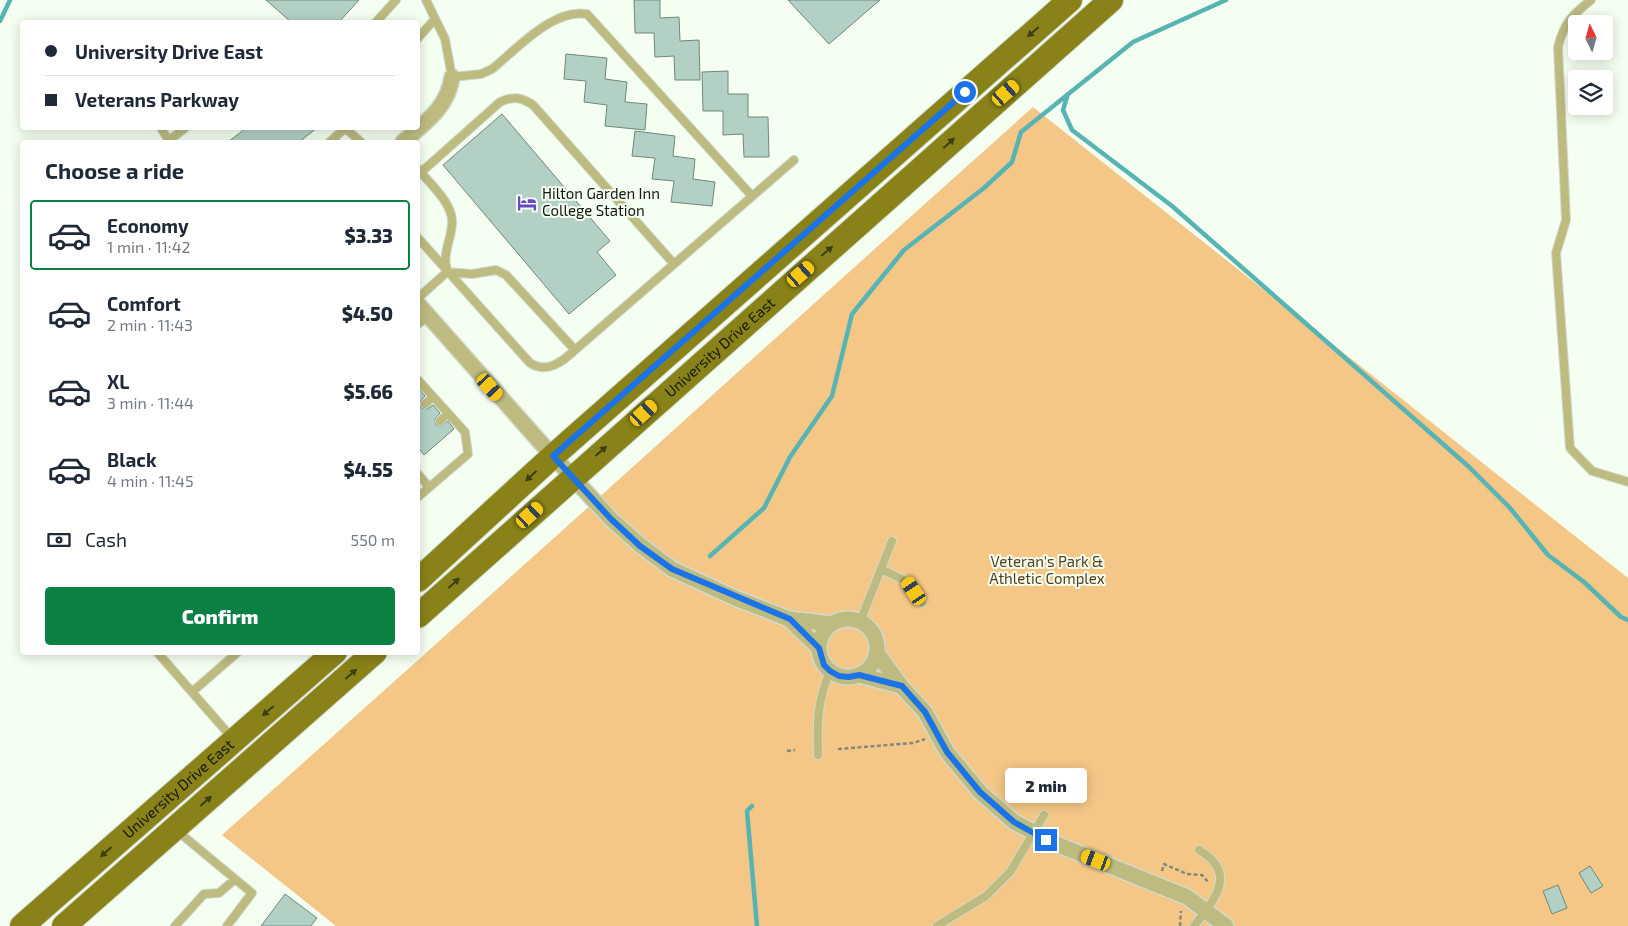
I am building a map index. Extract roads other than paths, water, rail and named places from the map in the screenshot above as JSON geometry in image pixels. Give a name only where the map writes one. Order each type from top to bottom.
[{"type":"main road","name":"University Drive East","points":[[420,578],[553,456],[1070,0]]},
{"type":"main road","name":"University Drive East","points":[[420,614],[572,477],[1111,0]]},
{"type":"main road","name":"University Drive East","points":[[22,926],[332,655]]},
{"type":"main road","name":"University Drive East","points":[[64,926],[372,655]]},
{"type":"street","points":[[420,126],[437,111],[450,90],[452,76]]},
{"type":"street","points":[[405,140],[416,130]]},
{"type":"street","points":[[423,320],[640,546],[672,569],[790,619],[832,624],[851,620],[860,622],[874,634],[877,652],[902,686],[925,712],[947,752],[980,792],[1014,822],[1032,833],[1187,897],[1226,926]]},
{"type":"street","points":[[790,619],[819,648],[824,665],[830,671],[849,677],[859,675],[868,670],[877,652]]},
{"type":"street","points":[[819,648],[825,630],[832,624]]},
{"type":"street","points":[[859,675],[902,686]]},
{"type":"lane","points":[[378,20],[396,0]]},
{"type":"lane","points":[[426,0],[445,39],[452,76],[481,74],[492,70],[550,23],[564,15],[578,12],[587,14],[752,196]]},
{"type":"lane","points":[[1592,0],[1574,13],[1562,29],[1558,47],[1566,220],[1556,253],[1569,438],[1570,448],[1592,471],[1628,482]]},
{"type":"lane","points":[[420,36],[435,19]]},
{"type":"lane","points":[[420,170],[500,102],[516,97],[525,100],[533,105],[674,264]]},
{"type":"lane","points":[[170,140],[183,130]]},
{"type":"lane","points":[[332,140],[343,130]]},
{"type":"lane","points":[[347,130],[359,140]]},
{"type":"lane","points":[[420,240],[530,363],[537,368],[554,365],[563,361],[794,160]]},
{"type":"lane","points":[[420,174],[448,206],[452,217],[445,250],[448,272]]},
{"type":"lane","points":[[420,296],[448,272],[472,274],[496,270],[506,275],[575,350]]},
{"type":"lane","points":[[420,382],[464,432],[468,454],[420,495]]},
{"type":"lane","points":[[425,404],[433,397]]},
{"type":"lane","points":[[440,421],[448,414]]},
{"type":"lane","points":[[420,476],[429,487]]},
{"type":"lane","points":[[860,622],[892,541]]},
{"type":"lane","points":[[881,569],[908,582],[922,603]]},
{"type":"lane","points":[[160,655],[234,740]]},
{"type":"lane","points":[[192,692],[235,655]]},
{"type":"lane","points":[[818,754],[817,714],[821,694],[830,671]]},
{"type":"lane","points":[[937,926],[986,896],[1010,872],[1044,816]]},
{"type":"lane","points":[[175,828],[234,880],[252,893],[228,926]]},
{"type":"lane","points":[[1194,926],[1206,910],[1221,883],[1220,870],[1214,859],[1199,850]]},
{"type":"lane","points":[[175,926],[204,894],[220,893],[234,880]]},
{"type":"waterway","points":[[0,21],[10,0]]},
{"type":"waterway","points":[[710,556],[764,508],[790,457],[832,396],[852,314],[904,250],[984,188],[1012,162],[1021,132],[1133,42],[1226,0]]},
{"type":"waterway","points":[[1067,97],[1063,110],[1072,130],[1172,206],[1468,466],[1510,508],[1548,555],[1584,582],[1621,617],[1628,620]]},
{"type":"waterway","points":[[752,806],[747,811],[757,926]]},
{"type":"place","name":"Hilton Garden Inn College Station","points":[[527,203]]},
{"type":"park label","name":"Veteran's Park & Athletic Complex","points":[[1047,570]]}]
